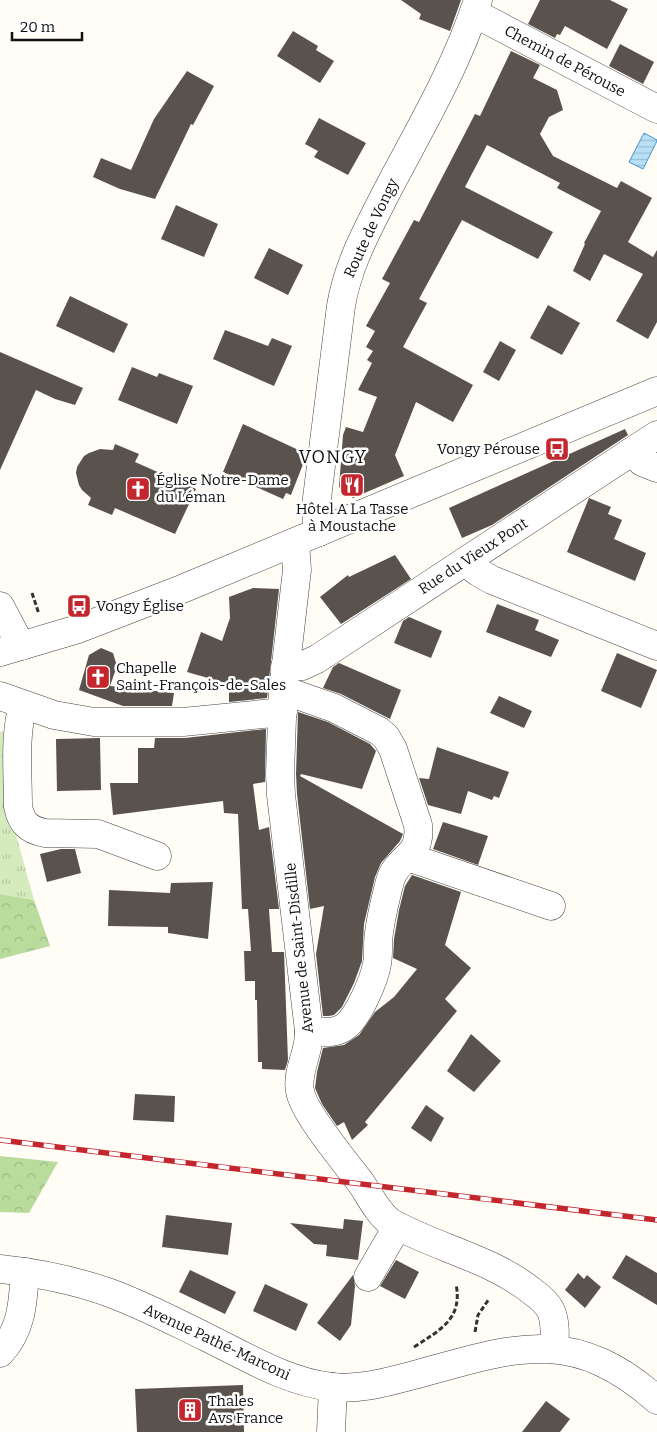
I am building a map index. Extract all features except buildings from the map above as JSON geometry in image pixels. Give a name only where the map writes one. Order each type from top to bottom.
[{"type":"street","name":"Chemin de Pérouse","points":[[476,7],[554,55],[657,109]]},
{"type":"street","name":"Route de Vongy","points":[[307,537],[316,515],[341,306],[346,280],[362,240],[461,47],[476,7]]},
{"type":"street","points":[[0,606],[11,649],[109,618],[657,391]]},
{"type":"street","name":"Rue du Vieux Pont","points":[[12,700],[74,719],[114,723],[183,722],[284,690],[302,666],[317,660],[657,435]]},
{"type":"street","points":[[631,452],[642,462],[657,468]]},
{"type":"street","name":"Avenue de Saint-Disdille","points":[[307,537],[298,563],[284,690],[281,795],[310,1039],[299,1082],[302,1102],[364,1187],[383,1217],[397,1227],[497,1268],[523,1283],[542,1299],[551,1310],[554,1324],[554,1349]]},
{"type":"street","points":[[465,562],[492,580],[657,646]]},
{"type":"street","points":[[284,690],[334,708],[379,732],[390,742],[418,825],[418,842],[414,850],[393,872],[379,931],[378,961],[375,972],[355,1015],[343,1028],[334,1031],[309,1031]]},
{"type":"street","points":[[12,700],[19,719],[18,806],[24,822],[37,832],[98,834],[157,856]]},
{"type":"street","points":[[408,857],[551,906]]},
{"type":"street","points":[[368,1277],[397,1227]]},
{"type":"street","points":[[0,1353],[14,1335],[22,1308],[13,1270]]},
{"type":"street","name":"Avenue Pathé-Marconi","points":[[13,1270],[54,1277],[111,1293],[280,1373],[315,1384],[332,1387],[346,1388],[371,1385],[508,1351],[554,1349]]},
{"type":"street","points":[[554,1349],[571,1352],[602,1362],[632,1379],[657,1400]]},
{"type":"street","points":[[331,1432],[332,1387]]},
{"type":"path","points":[[410,1350],[439,1331],[452,1318],[457,1302],[456,1284]]},
{"type":"path","points":[[475,1334],[478,1315],[489,1299]]},
{"type":"green space","points":[[3,731],[5,795],[34,900],[0,894],[0,732]]},
{"type":"green space","points":[[0,894],[34,900],[50,946],[0,959]]},
{"type":"green space","points":[[0,1156],[58,1162],[29,1213],[0,1212]]},
{"type":"water","points":[[644,133],[657,141],[643,169],[629,162]]},
{"type":"railway","points":[[0,1140],[657,1220]]},
{"type":"place","name":"Vongy Pérouse","points":[[557,449]]},
{"type":"place","name":"Hôtel A La Tasse à Moustache","points":[[352,485]]},
{"type":"place","name":"Église Notre-Dame du Léman","points":[[138,489]]},
{"type":"place","name":"Vongy Église","points":[[79,606]]},
{"type":"place","name":"Chapelle Saint-François-de-Sales","points":[[98,677]]},
{"type":"place","name":"Thales Avs France","points":[[190,1410]]},
{"type":"district","name":"VONGY","points":[[333,457]]}]
